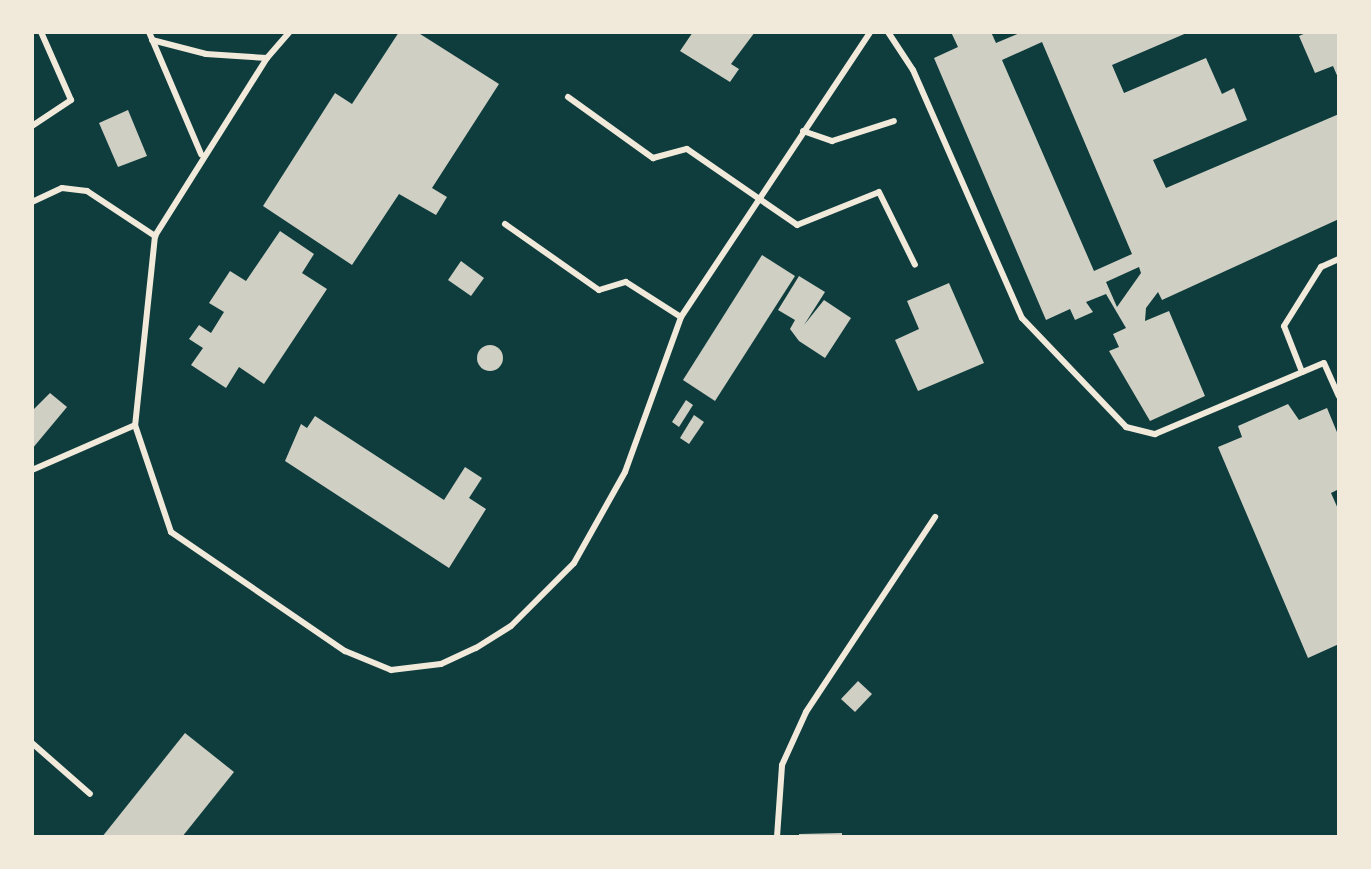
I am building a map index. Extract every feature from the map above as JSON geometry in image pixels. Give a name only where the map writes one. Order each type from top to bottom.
[{"type":"lane","points":[[32,126],[71,100],[41,32]]},
{"type":"lane","points":[[149,32],[201,154]]},
{"type":"lane","points":[[290,32],[267,58],[201,154],[155,236],[135,425],[171,532],[355,656],[391,670],[441,664],[511,626],[574,563],[625,472],[681,317],[757,198],[870,32]]},
{"type":"lane","points":[[888,32],[913,70],[1022,318],[1126,427],[1155,434],[1324,363],[1339,396]]},
{"type":"lane","points":[[152,40],[206,54],[267,58]]},
{"type":"lane","points":[[568,97],[653,158],[687,149],[797,225],[879,192],[915,265]]},
{"type":"lane","points":[[803,131],[832,141],[894,121]]},
{"type":"lane","points":[[32,202],[62,188],[87,191],[155,236]]},
{"type":"lane","points":[[505,224],[599,290],[626,282],[681,317]]},
{"type":"lane","points":[[1302,372],[1284,326],[1321,267],[1339,259]]},
{"type":"lane","points":[[32,470],[135,425]]},
{"type":"lane","points":[[777,837],[782,765],[806,712],[935,517]]},
{"type":"lane","points":[[32,743],[90,794]]},
{"type":"building","points":[[399,32],[417,32],[499,84],[432,188],[447,197],[436,215],[399,194],[352,265],[263,206],[335,93],[352,104]]},
{"type":"building","points":[[693,32],[755,32],[731,64],[739,69],[730,82],[680,51]]},
{"type":"building","points":[[951,32],[991,32],[996,43],[1022,32],[1189,32],[1112,65],[1124,93],[1206,58],[1222,94],[1234,88],[1247,120],[1153,160],[1166,188],[1339,114],[1339,219],[1162,300],[1158,292],[1146,308],[1145,321],[1169,311],[1205,396],[1150,421],[1109,351],[1119,347],[1113,334],[1126,328],[1106,294],[1086,302],[1093,312],[1075,320],[1070,309],[1046,320],[934,58],[958,47]],"holes":[[[1042,42],[1132,254],[1094,271],[1002,60]],[[1139,267],[1141,273],[1117,307],[1106,282]]]},
{"type":"building","points":[[1308,32],[1339,32],[1339,80],[1333,66],[1315,73],[1299,36]]},
{"type":"building","points":[[128,110],[147,156],[118,167],[99,123]]},
{"type":"building","points":[[280,231],[314,254],[302,273],[327,289],[264,384],[239,367],[226,388],[191,365],[203,348],[189,339],[199,325],[211,333],[224,312],[209,303],[230,271],[246,281]]},
{"type":"building","points":[[762,255],[795,276],[715,401],[683,380]]},
{"type":"building","points":[[461,261],[484,278],[471,296],[448,280]]},
{"type":"building","points":[[799,276],[825,292],[804,325],[824,300],[851,318],[825,358],[799,341],[790,329],[795,320],[778,310]]},
{"type":"building","points":[[949,283],[984,363],[918,391],[895,340],[919,329],[907,301]]},
{"type":"building","points":[[490,345],[499,349],[503,358],[499,367],[490,371],[481,367],[477,358],[481,349]]},
{"type":"building","points":[[50,393],[67,407],[32,449],[32,411]]},
{"type":"building","points":[[686,400],[693,405],[679,427],[672,422]]},
{"type":"building","points":[[1288,404],[1299,420],[1327,408],[1339,437],[1339,489],[1331,493],[1339,511],[1339,644],[1308,658],[1218,447],[1242,437],[1238,426]]},
{"type":"building","points":[[694,415],[704,422],[689,444],[680,438]]},
{"type":"building","points":[[315,416],[444,500],[465,467],[482,478],[469,498],[486,509],[449,568],[285,461],[301,424],[307,428]]},
{"type":"building","points":[[858,681],[872,694],[855,712],[841,699]]},
{"type":"building","points":[[185,733],[234,772],[182,837],[102,837]]},
{"type":"building","points":[[842,833],[842,837],[799,837],[799,834]]}]
